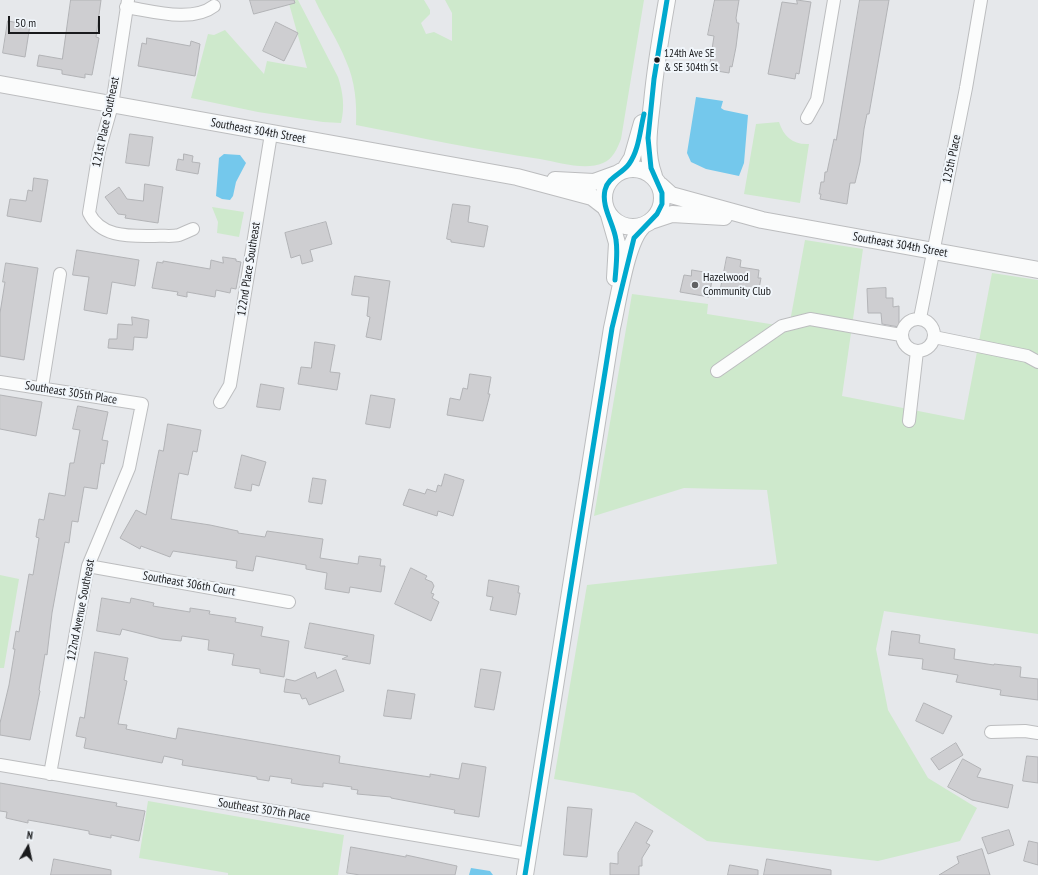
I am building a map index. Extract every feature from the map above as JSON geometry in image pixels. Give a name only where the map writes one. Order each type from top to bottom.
[{"type":"street","points":[[612,328],[617,254],[615,234],[603,198],[605,188],[609,180],[621,171],[632,158],[635,149],[654,75],[667,0]]},
{"type":"street","points":[[807,118],[817,100],[834,0]]},
{"type":"street","name":"125th Place","points":[[920,318],[966,88],[981,0]]},
{"type":"street","points":[[127,4],[185,16],[200,14],[214,6]]},
{"type":"street","name":"121st Place Southeast","points":[[127,4],[112,106],[99,151],[89,203],[89,213],[99,227],[130,236],[178,235],[193,229]]},
{"type":"street","points":[[525,875],[612,328],[631,246],[638,231],[658,214],[662,204],[663,194],[649,163],[648,141],[654,75]]},
{"type":"street","name":"Southeast 304th Street","points":[[0,84],[112,106],[517,177],[592,197],[607,211]]},
{"type":"street","name":"122nd Place Southeast","points":[[220,402],[230,385],[271,134]]},
{"type":"street","points":[[621,171],[635,168],[645,171],[657,180]]},
{"type":"street","name":"Southeast 304th Street","points":[[517,177],[590,182],[601,180],[621,171]]},
{"type":"street","name":"Southeast 304th Street","points":[[657,180],[671,195],[762,220],[1038,270]]},
{"type":"street","points":[[607,211],[616,222],[624,226],[634,227],[647,223]]},
{"type":"street","name":"Southeast 304th Street","points":[[647,223],[672,214],[762,220]]},
{"type":"street","points":[[42,387],[60,274]]},
{"type":"street","points":[[914,318],[920,318],[925,320],[932,327],[934,337],[929,347],[917,351],[909,349],[905,345],[901,334],[905,324],[914,318]]},
{"type":"street","points":[[717,371],[782,326],[810,319],[901,334]]},
{"type":"street","points":[[934,337],[1027,356],[1038,362]]},
{"type":"street","points":[[909,421],[917,351]]},
{"type":"street","name":"Southeast 305th Place","points":[[0,382],[42,387],[142,404]]},
{"type":"street","name":"122nd Avenue Southeast","points":[[50,774],[88,566],[129,468],[142,404]]},
{"type":"street","name":"Southeast 306th Court","points":[[88,566],[289,602]]},
{"type":"street","points":[[991,732],[1025,731],[1038,733]]},
{"type":"street","name":"Southeast 307th Place","points":[[0,765],[528,854]]},
{"type":"green space","points":[[288,0],[298,0],[338,77],[343,100],[341,123],[323,122],[258,112],[191,98],[208,34],[214,35],[225,30],[264,74],[267,61],[307,68]]},
{"type":"green space","points":[[315,0],[424,0],[430,10],[430,14],[421,23],[426,34],[434,32],[452,41],[452,13],[445,0],[644,0],[621,139],[616,150],[609,159],[603,163],[580,166],[356,125],[355,92],[352,76],[343,53]]},
{"type":"green space","points":[[779,122],[786,136],[790,139],[798,143],[809,144],[800,203],[744,194],[756,124]]},
{"type":"green space","points":[[212,207],[244,212],[239,237],[217,233],[218,222]]},
{"type":"green space","points":[[805,240],[863,249],[842,396],[964,420],[992,273],[1038,280],[1038,634],[884,611],[876,649],[888,710],[928,778],[977,808],[960,841],[878,861],[707,841],[634,793],[554,779],[587,585],[777,564],[767,490],[684,488],[594,516],[632,294],[708,304],[707,314],[789,327]]},
{"type":"green space","points":[[0,575],[19,579],[4,668],[0,668]]},
{"type":"green space","points":[[148,801],[344,835],[338,875],[228,875],[228,873],[139,858]]},
{"type":"water","points":[[696,97],[723,101],[721,108],[724,110],[748,115],[744,163],[739,176],[706,169],[691,162],[687,153]]},
{"type":"water","points":[[224,154],[240,155],[246,163],[236,182],[233,196],[230,200],[222,199],[216,196],[219,158]]},
{"type":"water","points":[[471,868],[490,871],[493,875],[469,875]]},
{"type":"building","points":[[71,0],[101,0],[96,37],[99,38],[92,75],[85,74],[85,78],[62,74],[62,70],[37,66],[39,55],[62,59]]},
{"type":"building","points":[[250,0],[294,0],[295,3],[254,14]]},
{"type":"building","points":[[715,0],[739,0],[736,18],[737,23],[739,23],[736,47],[732,67],[730,66],[729,73],[717,71],[718,64],[710,63],[714,36],[708,35]]},
{"type":"building","points":[[797,0],[811,2],[799,74],[796,73],[795,79],[768,74],[782,2],[797,4]]},
{"type":"building","points":[[860,0],[889,0],[869,114],[867,114],[864,129],[860,162],[855,183],[850,183],[847,204],[820,199],[821,194],[819,194],[821,182],[824,182],[825,172],[827,172],[834,139],[836,140]]},
{"type":"building","points":[[8,21],[30,25],[25,57],[3,53]]},
{"type":"building","points":[[276,22],[298,33],[284,61],[263,51]]},
{"type":"building","points":[[147,38],[190,46],[191,41],[200,44],[195,76],[138,66],[142,43],[146,44]]},
{"type":"building","points":[[130,134],[153,137],[149,166],[126,163]]},
{"type":"building","points":[[184,154],[193,156],[192,162],[200,163],[198,174],[176,170],[178,159],[183,160]]},
{"type":"building","points":[[34,178],[48,180],[41,222],[7,216],[10,199],[26,201],[28,190],[32,191]]},
{"type":"building","points":[[145,184],[163,187],[158,223],[125,218],[126,215],[118,214],[105,197],[119,187],[127,199],[143,201]]},
{"type":"building","points":[[453,204],[470,206],[468,222],[488,226],[484,247],[451,242],[451,240],[447,239]]},
{"type":"building","points":[[326,222],[332,244],[310,250],[313,261],[302,264],[300,255],[291,258],[285,233]]},
{"type":"building","points":[[77,250],[139,260],[135,286],[112,282],[107,314],[84,310],[89,277],[73,275]]},
{"type":"building","points":[[223,257],[236,259],[236,261],[241,262],[236,289],[231,288],[230,293],[216,290],[215,297],[187,292],[187,297],[177,295],[178,292],[152,288],[157,262],[163,263],[163,261],[210,269],[211,260],[223,263]]},
{"type":"building","points":[[727,257],[741,260],[740,267],[759,270],[758,278],[761,278],[758,294],[721,288]]},
{"type":"building","points":[[6,263],[38,268],[24,360],[0,356],[0,313],[5,282],[3,282]]},
{"type":"building","points":[[692,270],[704,272],[703,279],[712,280],[709,297],[680,292],[684,275],[691,276]]},
{"type":"building","points":[[355,276],[390,281],[381,340],[366,337],[370,317],[367,316],[369,297],[352,295]]},
{"type":"building","points":[[886,288],[886,298],[893,298],[893,307],[899,306],[899,327],[882,324],[881,313],[868,313],[867,289]]},
{"type":"building","points":[[132,317],[149,320],[147,338],[134,337],[133,350],[108,348],[109,339],[117,339],[118,324],[132,325]]},
{"type":"building","points":[[315,342],[335,345],[330,372],[340,373],[337,390],[298,384],[301,367],[311,368]]},
{"type":"building","points":[[470,374],[491,377],[488,394],[490,394],[483,421],[447,415],[450,398],[460,400],[463,388],[467,389]]},
{"type":"building","points":[[261,384],[284,388],[280,410],[257,407]]},
{"type":"building","points":[[0,395],[42,402],[36,436],[0,429]]},
{"type":"building","points":[[371,395],[395,399],[390,428],[366,424]]},
{"type":"building","points":[[78,406],[108,412],[102,440],[108,441],[104,464],[101,463],[97,489],[84,487],[78,522],[72,521],[69,543],[65,542],[52,613],[47,655],[45,654],[40,691],[30,740],[0,735],[0,723],[9,685],[15,649],[13,649],[16,631],[19,632],[29,574],[33,575],[39,538],[36,537],[39,519],[44,520],[49,493],[65,496],[70,463],[74,463],[80,430],[73,429]]},
{"type":"building","points":[[168,424],[201,430],[197,452],[193,451],[188,475],[179,473],[171,519],[210,525],[238,531],[238,533],[265,537],[267,531],[323,539],[320,558],[358,564],[359,556],[381,559],[380,566],[385,566],[381,592],[350,587],[349,593],[325,589],[327,573],[306,569],[306,565],[256,556],[253,571],[236,568],[237,561],[173,551],[170,557],[141,546],[140,549],[120,538],[136,510],[146,515],[159,450],[163,451]]},
{"type":"building","points":[[242,455],[266,462],[259,486],[252,484],[251,491],[235,488]]},
{"type":"building","points":[[445,474],[464,480],[453,516],[438,511],[437,516],[403,505],[409,489],[425,494],[427,489],[436,492],[438,485],[441,486]]},
{"type":"building","points":[[313,478],[326,480],[322,504],[309,502]]},
{"type":"building","points":[[411,568],[427,576],[425,579],[432,582],[434,586],[431,593],[434,594],[432,598],[439,602],[431,621],[395,604]]},
{"type":"building","points":[[489,580],[519,586],[518,593],[520,593],[516,615],[490,610],[493,597],[487,596]]},
{"type":"building","points":[[102,598],[130,603],[131,598],[154,603],[153,606],[190,612],[190,608],[210,611],[209,614],[236,618],[235,622],[263,627],[261,636],[289,641],[284,677],[260,673],[260,669],[232,665],[234,654],[208,650],[209,640],[182,636],[181,641],[162,639],[122,629],[120,635],[97,631]]},
{"type":"building","points":[[310,623],[374,635],[370,664],[342,659],[348,656],[305,648]]},
{"type":"building","points":[[892,631],[920,635],[919,643],[955,649],[954,659],[994,665],[1021,667],[1020,677],[1038,679],[1038,700],[1000,695],[1001,690],[956,682],[958,675],[922,669],[923,659],[889,655]]},
{"type":"building","points":[[95,652],[128,658],[124,680],[127,681],[118,724],[127,725],[126,729],[176,739],[178,728],[340,756],[339,763],[430,777],[430,774],[459,779],[462,763],[486,767],[479,817],[454,813],[455,810],[391,797],[357,794],[358,790],[351,789],[352,787],[323,783],[323,787],[302,785],[291,783],[292,779],[270,776],[269,781],[257,779],[257,777],[182,765],[183,760],[164,756],[162,763],[84,748],[86,738],[76,736],[80,717],[84,718]]},
{"type":"building","points":[[481,669],[501,672],[494,710],[475,707]]},
{"type":"building","points":[[336,670],[344,691],[309,705],[306,698],[302,699],[300,694],[284,692],[286,679],[295,681],[315,672],[317,678]]},
{"type":"building","points":[[388,690],[415,694],[411,719],[384,716]]},
{"type":"building","points":[[924,703],[952,716],[943,734],[916,721]]},
{"type":"building","points":[[956,743],[963,755],[939,770],[931,759]]},
{"type":"building","points":[[1027,756],[1038,757],[1038,783],[1023,781]]},
{"type":"building","points":[[963,759],[981,769],[977,777],[1013,785],[1008,808],[972,800],[948,787]]},
{"type":"building","points":[[0,783],[117,803],[116,806],[145,811],[139,841],[111,835],[111,838],[89,834],[89,831],[28,820],[28,823],[6,818],[7,812],[0,811]]},
{"type":"building","points":[[568,807],[592,809],[587,857],[564,855]]},
{"type":"building","points":[[636,822],[653,831],[646,843],[650,845],[642,858],[642,866],[639,866],[639,875],[610,875],[610,863],[618,864],[618,853]]},
{"type":"building","points":[[1009,830],[1014,845],[988,854],[982,838]]},
{"type":"building","points":[[1029,841],[1038,843],[1038,865],[1024,861]]},
{"type":"building","points":[[351,847],[406,857],[406,855],[457,866],[455,875],[360,875],[347,873]]},
{"type":"building","points":[[982,849],[990,875],[939,875],[959,863],[957,857]]},
{"type":"building","points":[[54,859],[111,870],[111,875],[51,875]]},
{"type":"building","points":[[767,859],[831,870],[831,875],[764,875]]},
{"type":"building","points":[[730,865],[758,870],[758,875],[728,875]]},
{"type":"transit line","points":[[525,875],[612,328],[634,238],[657,214],[662,204],[662,193],[651,168],[648,138],[654,79],[667,0]]},
{"type":"transit line","points":[[615,280],[617,245],[615,234],[606,209],[604,196],[605,190],[609,182],[629,164],[635,153],[644,114]]},
{"type":"place","name":"124th Ave SE & SE 304th St","points":[[657,60]]},
{"type":"place","name":"Hazelwood Community Club","points":[[695,285]]}]
